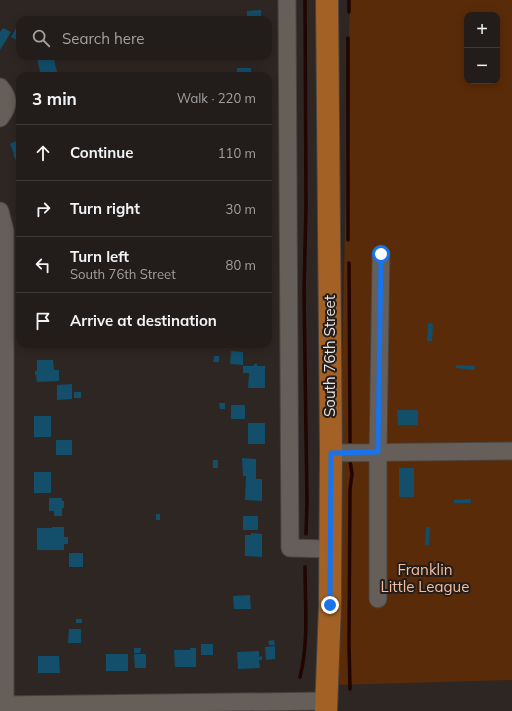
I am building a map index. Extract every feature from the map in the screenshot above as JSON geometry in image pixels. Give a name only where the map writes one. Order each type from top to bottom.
[{"type":"main road","name":"South 76th Street","points":[[326,706],[330,605],[331,453],[327,0]]},
{"type":"street","points":[[287,0],[290,548],[330,549]]},
{"type":"street","points":[[0,87],[4,91],[8,105],[6,111],[0,118]]},
{"type":"street","points":[[0,211],[5,231],[2,705],[326,706]]},
{"type":"street","points":[[378,599],[378,452],[381,254]]},
{"type":"street","points":[[331,453],[512,451]]},
{"type":"green space","name":"Franklin Little League","points":[[350,0],[512,0],[512,680],[335,685]]},
{"type":"building","points":[[261,10],[261,16],[247,16],[247,11]]},
{"type":"building","points":[[3,28],[11,32],[0,50],[0,32]]},
{"type":"building","points":[[16,28],[16,40],[11,37]]},
{"type":"building","points":[[37,60],[54,60],[57,72],[40,72]]},
{"type":"building","points":[[237,68],[251,68],[251,72],[237,72]]},
{"type":"building","points":[[16,141],[16,160],[13,155],[14,154],[10,144]]},
{"type":"building","points":[[428,323],[433,324],[432,341],[427,341]]},
{"type":"building","points":[[231,351],[243,352],[243,365],[230,364]]},
{"type":"building","points":[[214,356],[219,356],[219,362],[213,362]]},
{"type":"building","points":[[37,360],[53,360],[54,370],[59,370],[59,381],[37,382],[35,371],[37,371]]},
{"type":"building","points":[[254,364],[257,364],[257,366],[265,366],[265,388],[248,388],[249,373],[243,373],[243,366],[254,366]]},
{"type":"building","points":[[456,365],[475,366],[474,370],[456,368]]},
{"type":"building","points":[[72,384],[72,399],[57,400],[57,385]]},
{"type":"building","points":[[74,392],[81,392],[81,398],[74,398]]},
{"type":"building","points":[[219,403],[225,403],[225,409],[220,409]]},
{"type":"building","points":[[231,405],[245,405],[245,419],[231,419]]},
{"type":"building","points":[[397,410],[418,410],[418,425],[398,425]]},
{"type":"building","points":[[34,416],[51,416],[51,437],[34,437]]},
{"type":"building","points":[[248,423],[265,423],[265,444],[248,444]]},
{"type":"building","points":[[56,440],[72,440],[72,455],[56,455]]},
{"type":"building","points":[[242,458],[256,459],[256,479],[262,479],[262,501],[245,500],[246,476],[243,476]]},
{"type":"building","points":[[213,460],[218,460],[218,468],[213,468]]},
{"type":"building","points":[[399,468],[414,468],[414,497],[399,497]]},
{"type":"building","points":[[34,472],[51,472],[51,493],[34,493]]},
{"type":"building","points":[[49,498],[62,498],[62,501],[64,501],[64,508],[62,508],[62,516],[54,516],[54,511],[49,511]]},
{"type":"building","points":[[471,499],[471,503],[454,503],[454,500]]},
{"type":"building","points":[[156,514],[160,514],[160,520],[156,520]]},
{"type":"building","points":[[243,516],[258,516],[258,530],[243,530]]},
{"type":"building","points":[[64,527],[64,537],[68,537],[68,544],[64,544],[64,550],[37,550],[37,528]]},
{"type":"building","points":[[426,527],[430,527],[429,545],[425,545]]},
{"type":"building","points":[[251,533],[262,534],[262,557],[245,556],[245,535],[251,535]]},
{"type":"building","points":[[69,553],[83,553],[83,567],[69,567]]},
{"type":"building","points":[[250,595],[251,609],[234,609],[233,596]]},
{"type":"building","points":[[76,619],[82,619],[82,623],[76,623]]},
{"type":"building","points":[[69,629],[81,629],[81,643],[68,643]]},
{"type":"building","points":[[274,640],[275,645],[269,645],[268,641]]},
{"type":"building","points":[[201,644],[213,644],[213,655],[201,655]]},
{"type":"building","points":[[275,646],[275,659],[266,660],[265,647]]},
{"type":"building","points":[[134,648],[141,648],[140,653],[134,653]]},
{"type":"building","points":[[190,648],[196,648],[196,667],[175,667],[174,650],[190,650]]},
{"type":"building","points":[[259,651],[259,657],[262,656],[262,660],[259,660],[260,668],[238,669],[237,652]]},
{"type":"building","points":[[106,654],[128,654],[128,671],[106,671]]},
{"type":"building","points":[[134,654],[146,654],[146,668],[135,668]]},
{"type":"building","points":[[38,656],[59,656],[60,673],[38,673]]},
{"type":"waterway","points":[[305,0],[306,206],[304,292],[307,503],[306,534]]},
{"type":"waterway","points":[[349,0],[349,12]]},
{"type":"waterway","points":[[348,38],[348,240]]},
{"type":"waterway","points":[[349,263],[350,443]]},
{"type":"waterway","points":[[350,461],[352,474],[350,489],[350,689]]},
{"type":"waterway","points":[[300,677],[306,636],[305,567]]},
{"type":"route","points":[[330,605],[331,453],[378,452],[381,254]]}]
